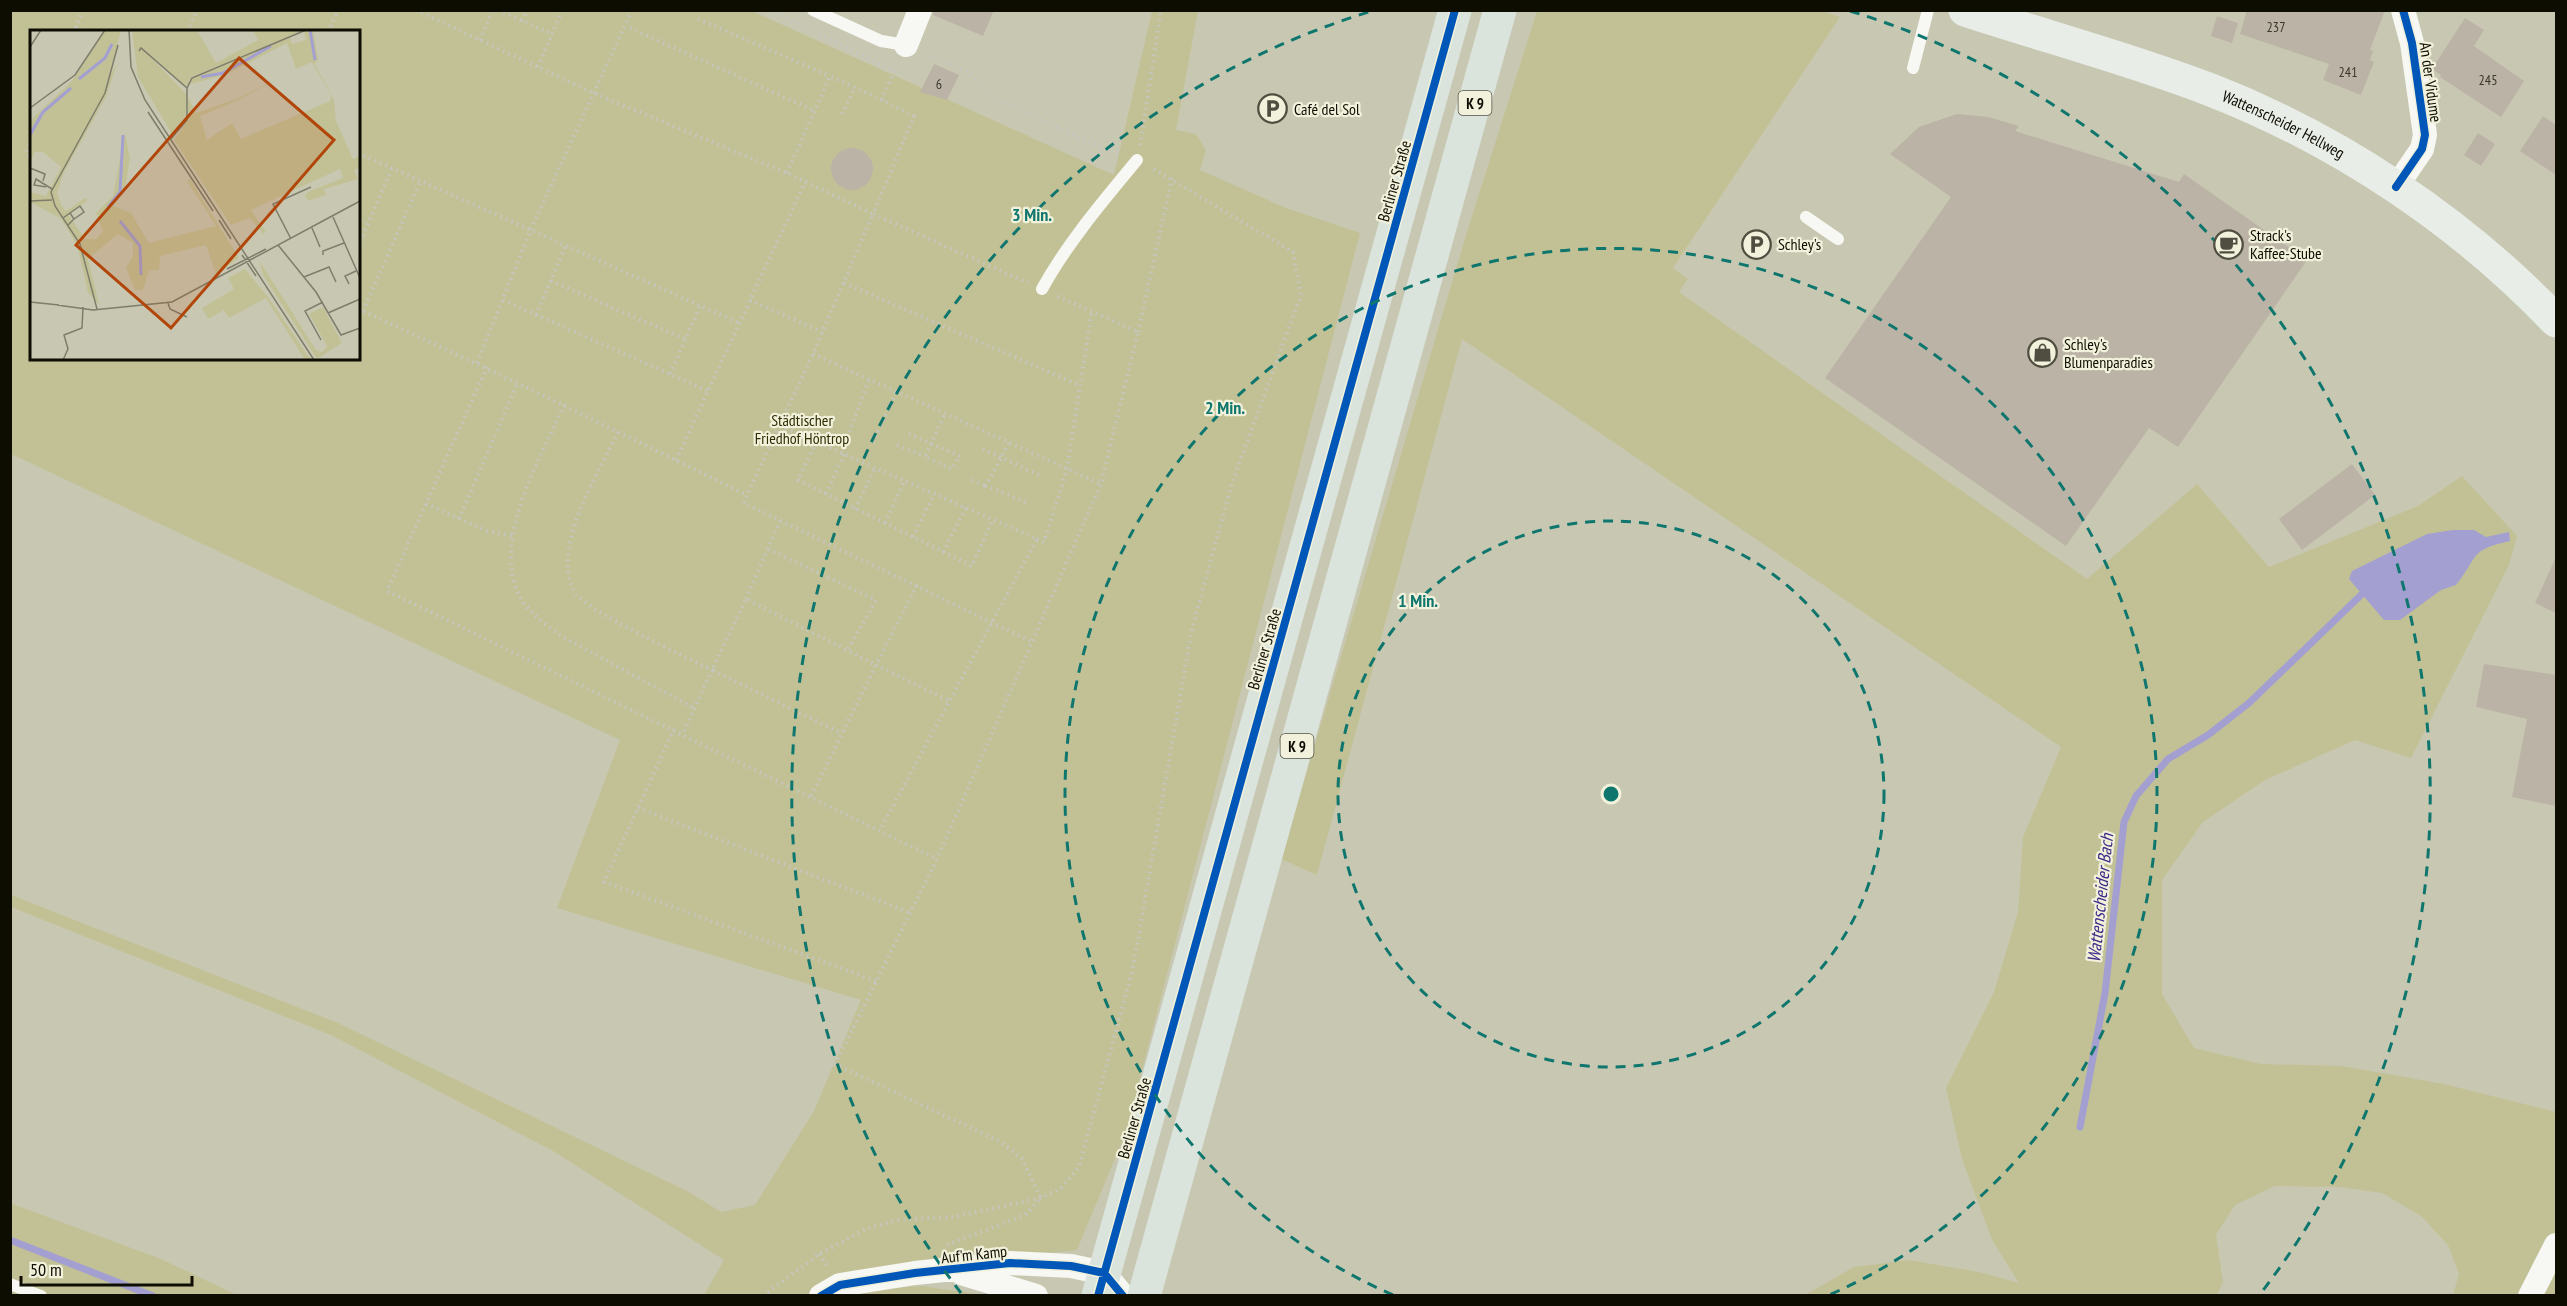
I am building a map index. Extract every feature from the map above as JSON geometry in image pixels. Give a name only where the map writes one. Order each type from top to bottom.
[{"type":"main road","name":"Berliner Straße","points":[[1108,1288],[1455,10]]},
{"type":"main road","name":"K 9","points":[[1144,1296],[1500,10]]},
{"type":"main road","name":"Wattenscheider Hellweg","points":[[1965,10],[2211,91],[2313,137],[2396,187],[2465,238],[2556,321]]},
{"type":"street","points":[[906,45],[920,10]]},
{"type":"street","name":"An der Vidume","points":[[2396,187],[2422,149],[2425,135],[2414,51],[2403,10]]},
{"type":"street","points":[[2530,1296],[2556,1245]]},
{"type":"street","name":"Auf'm Kamp","points":[[821,1296],[840,1285],[915,1273],[1010,1263],[1071,1266],[1108,1288]]},
{"type":"street","name":"Auf'm Kamp","points":[[953,1270],[1036,1296]]},
{"type":"lane","points":[[813,10],[881,41],[906,45]]},
{"type":"lane","points":[[1912,68],[1928,10]]},
{"type":"lane","points":[[1042,289],[1054,267],[1102,202],[1137,160]]},
{"type":"lane","points":[[1806,217],[1838,239]]},
{"type":"lane","points":[[10,1284],[41,1296]]},
{"type":"path","points":[[75,29],[83,10]]},
{"type":"path","points":[[189,30],[197,10]]},
{"type":"path","points":[[329,30],[338,10]]},
{"type":"path","points":[[416,10],[593,93],[787,173],[873,214],[1138,332]]},
{"type":"path","points":[[480,40],[493,10]]},
{"type":"path","points":[[498,10],[552,34]]},
{"type":"path","points":[[522,21],[527,10]]},
{"type":"path","points":[[538,67],[562,10]]},
{"type":"path","points":[[477,363],[531,229],[632,10]]},
{"type":"path","points":[[1137,160],[1161,10]]},
{"type":"path","points":[[698,19],[855,87],[914,116],[813,354],[744,503],[1030,641]]},
{"type":"path","points":[[630,28],[814,111]]},
{"type":"path","points":[[763,1296],[819,1254],[867,1229],[897,1220],[953,1217],[1041,1198],[1061,1188],[1079,1167],[1132,968],[1192,629],[1232,483],[1301,295],[1293,252],[1172,178],[1137,160],[1081,139],[989,95],[970,73],[906,45]]},
{"type":"path","points":[[882,100],[894,71]]},
{"type":"path","points":[[787,173],[830,76]]},
{"type":"path","points":[[842,114],[855,87]]},
{"type":"path","points":[[30,144],[26,154],[30,156]]},
{"type":"path","points":[[360,154],[701,304],[739,323]]},
{"type":"path","points":[[360,242],[393,168]]},
{"type":"path","points":[[1041,1198],[1022,1160],[1000,1142],[836,1064],[937,859],[1030,641],[1101,484],[1172,178]]},
{"type":"path","points":[[421,180],[361,310],[487,367],[747,495]]},
{"type":"path","points":[[676,460],[805,182]]},
{"type":"path","points":[[536,315],[566,245]]},
{"type":"path","points":[[550,281],[685,339]]},
{"type":"path","points":[[844,283],[1079,385]]},
{"type":"path","points":[[503,300],[708,391]]},
{"type":"path","points":[[750,300],[822,332]]},
{"type":"path","points":[[670,374],[701,304]]},
{"type":"path","points":[[780,426],[1044,542],[1067,469],[1092,311]]},
{"type":"path","points":[[813,354],[1101,484]]},
{"type":"path","points":[[487,367],[387,591],[683,733],[937,859]]},
{"type":"path","points":[[849,432],[869,380]]},
{"type":"path","points":[[459,519],[518,382]]},
{"type":"path","points":[[873,443],[896,392]]},
{"type":"path","points":[[564,405],[517,512],[513,536],[512,576],[522,601],[544,623],[563,637],[694,708]]},
{"type":"path","points":[[925,457],[945,413]]},
{"type":"path","points":[[618,432],[572,531],[569,555],[570,577],[577,595],[597,610],[712,670],[842,733]]},
{"type":"path","points":[[897,445],[952,469],[960,456],[909,434]]},
{"type":"path","points":[[816,442],[798,480],[972,567],[993,519]]},
{"type":"path","points":[[987,486],[1009,443]]},
{"type":"path","points":[[983,449],[1039,474]]},
{"type":"path","points":[[826,494],[844,454]]},
{"type":"path","points":[[855,509],[875,468]]},
{"type":"path","points":[[972,480],[1026,502]]},
{"type":"path","points":[[885,523],[904,482]]},
{"type":"path","points":[[913,537],[934,494]]},
{"type":"path","points":[[426,504],[487,531],[513,536]]},
{"type":"path","points":[[943,552],[966,508]]},
{"type":"path","points":[[683,733],[780,521]]},
{"type":"path","points":[[880,830],[1037,538]]},
{"type":"path","points":[[768,549],[876,600],[847,651]]},
{"type":"path","points":[[811,796],[917,585]]},
{"type":"path","points":[[746,599],[949,701]]},
{"type":"path","points":[[674,729],[604,882],[876,981]]},
{"type":"path","points":[[638,808],[911,913]]},
{"type":"path","points":[[915,1273],[940,1248],[1025,1215],[1041,1198]]},
{"type":"green space","points":[[1819,10],[1840,17],[1673,268],[1688,279],[1679,292],[2087,579],[2197,484],[2269,567],[2418,506],[2462,476],[2517,536],[2509,565],[2411,758],[2355,740],[2265,780],[2203,822],[2162,880],[2162,994],[2194,1048],[2261,1064],[2342,1066],[2444,1084],[2556,1112],[2556,1295],[2453,1295],[2459,1274],[2448,1245],[2421,1216],[2382,1193],[2339,1187],[2275,1186],[2235,1205],[2216,1235],[2223,1282],[2217,1295],[1805,1295],[1854,1267],[1909,1260],[1979,1272],[2019,1283],[1992,1240],[1962,1159],[1946,1088],[1994,992],[2018,912],[2023,837],[2061,747],[1462,339],[1317,875],[1281,859],[1466,235],[1537,11]]},
{"type":"green space","name":"Städtischer Friedhof Höntrop","points":[[10,11],[752,11],[1114,175],[1152,11],[1198,11],[1176,130],[1196,134],[1206,150],[1200,170],[1286,208],[1360,233],[1126,1132],[1077,1250],[835,1277],[809,1295],[704,1295],[724,1260],[553,1151],[331,1035],[11,907],[11,895],[338,1023],[689,1192],[721,1212],[755,1205],[814,1111],[861,1000],[557,908],[620,740],[11,454]]},
{"type":"green space","points":[[10,1203],[161,1259],[237,1295],[11,1295]]},
{"type":"green space","points":[[921,1286],[985,1295],[841,1296],[845,1292]]},
{"type":"shaded area","points":[[2474,530],[2486,537],[2509,532],[2510,541],[2481,551],[2456,585],[2441,590],[2400,620],[2384,620],[2349,579],[2352,571],[2427,534]]},
{"type":"building","points":[[934,10],[994,10],[983,36],[933,15]]},
{"type":"building","points":[[2247,10],[2385,10],[2370,50],[2373,51],[2370,60],[2374,62],[2361,95],[2323,80],[2329,64],[2240,34]]},
{"type":"building","points":[[2217,16],[2238,23],[2232,43],[2211,36]]},
{"type":"building","points":[[2465,18],[2484,30],[2474,46],[2524,81],[2501,117],[2440,77],[2441,75],[2432,69]]},
{"type":"building","points":[[934,64],[959,75],[947,100],[920,92]]},
{"type":"building","name":"Schley's Blumenparadies","points":[[1957,114],[1988,117],[2019,126],[2015,131],[2179,182],[2184,174],[2307,260],[2178,447],[2149,428],[2066,546],[1825,378],[1951,197],[1890,154],[1919,127]]},
{"type":"building","points":[[2543,116],[2556,125],[2556,175],[2520,151]]},
{"type":"building","points":[[2478,133],[2495,144],[2481,166],[2464,155]]},
{"type":"building","points":[[852,148],[867,154],[873,169],[867,184],[852,190],[837,184],[831,169],[837,154]]},
{"type":"building","points":[[2352,464],[2375,495],[2302,550],[2279,519]]},
{"type":"building","points":[[2556,557],[2556,613],[2535,603]]},
{"type":"building","points":[[2484,664],[2556,675],[2556,806],[2512,797],[2527,719],[2476,707]]},
{"type":"waterway","name":"Wattenscheider Bach","points":[[2080,1127],[2105,993],[2124,822],[2136,796],[2168,759],[2208,735],[2249,703],[2361,595]]},
{"type":"waterway","name":"Wattenscheider Bach","points":[[10,1240],[153,1296]]},
{"type":"cycle path","points":[[1098,1296],[1455,10]]},
{"type":"cycle path","points":[[2396,187],[2422,149],[2425,135],[2412,43],[2403,10]]},
{"type":"cycle path","points":[[821,1296],[840,1285],[915,1273],[1010,1263],[1071,1266],[1104,1273],[1123,1296]]},
{"type":"place","name":"Café del Sol","points":[[1273,109]]},
{"type":"place","name":"Schley's","points":[[1757,244]]},
{"type":"place","name":"Strack's Kaffee-Stube","points":[[2229,244]]},
{"type":"place","name":"Schley's Blumenparadies","points":[[2043,353]]}]
